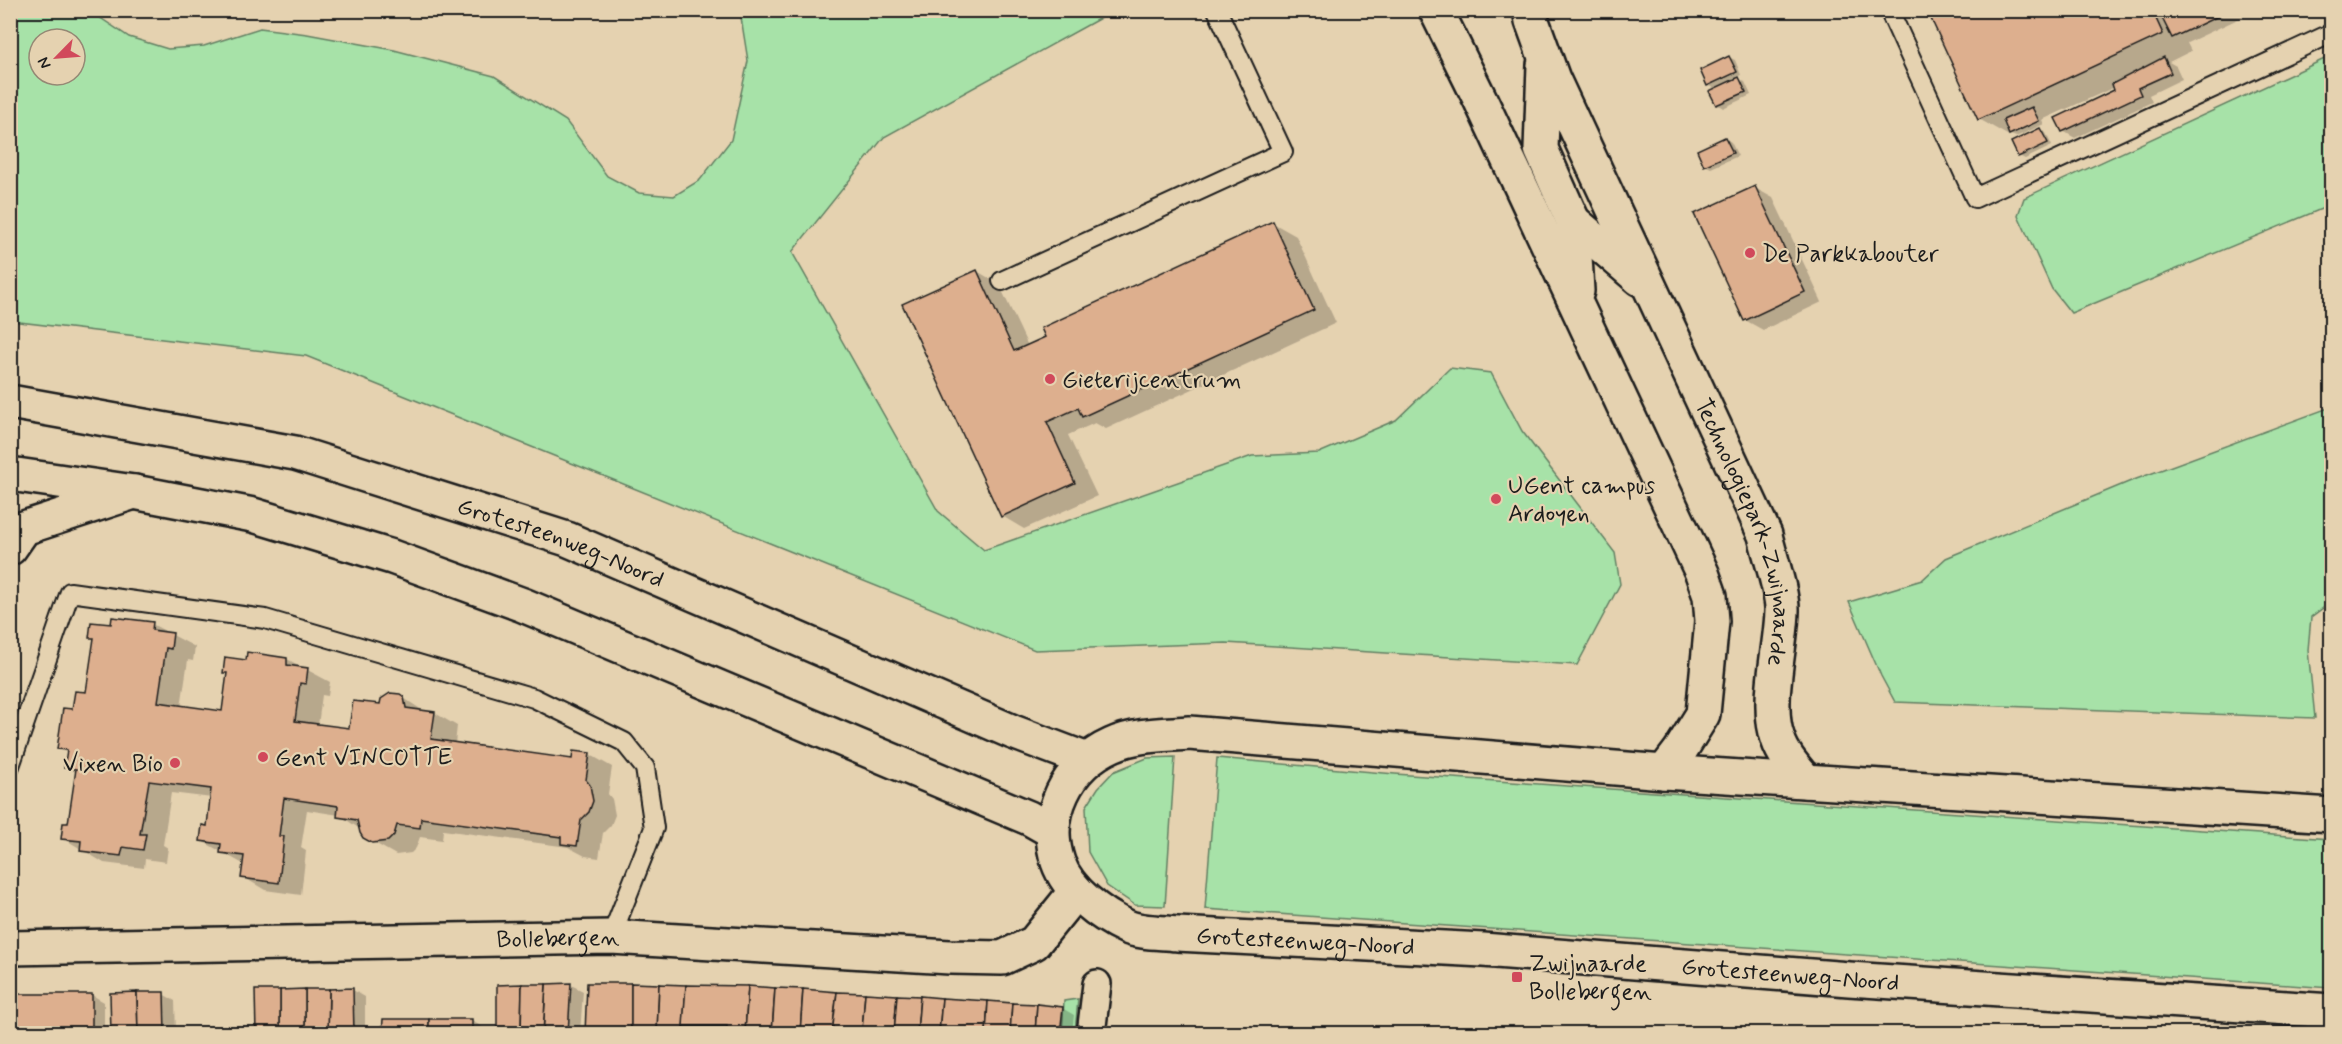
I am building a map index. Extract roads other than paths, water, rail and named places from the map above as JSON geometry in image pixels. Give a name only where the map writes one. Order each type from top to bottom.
[{"type":"main road","name":"Technologiepark-Zwijnaarde","points":[[1436,10],[1702,573],[1710,596],[1712,621],[1703,714],[1664,772]]},
{"type":"main road","name":"Technologiepark-Zwijnaarde","points":[[1530,10],[1544,55],[1765,535],[1782,608],[1774,690],[1774,721],[1778,739],[1787,757],[1806,781]]},
{"type":"main road","name":"Technologiepark-Zwijnaarde","points":[[1540,149],[1544,55]]},
{"type":"main road","name":"Technologiepark-Zwijnaarde","points":[[1480,99],[1540,149],[1574,221],[1578,310]]},
{"type":"main road","name":"Technologiepark-Zwijnaarde","points":[[1574,221],[1650,288]]},
{"type":"main road","name":"Grotesteenweg-Noord","points":[[10,402],[295,453],[567,538],[1013,732],[1087,760]]},
{"type":"main road","points":[[10,474],[134,492],[253,515],[392,556],[523,605],[1019,814],[1052,831]]},
{"type":"main road","points":[[10,548],[24,528],[134,492]]},
{"type":"main road","name":"Grotesteenweg-Noord","points":[[2331,815],[1664,772],[1189,733],[1140,737],[1112,744],[1087,760],[1070,778],[1058,797],[1052,831],[1059,864],[1076,891],[1103,914],[1129,928],[1177,934],[1506,952],[1849,979],[2331,1011]]},
{"type":"main road","name":"Bollebergen","points":[[10,948],[611,937],[1002,958],[1034,943],[1076,891]]},
{"type":"street","points":[[1091,1034],[1097,984]]},
{"type":"lane","points":[[1002,281],[1283,152],[1217,10]]},
{"type":"lane","points":[[1889,10],[1975,198],[2331,33]]},
{"type":"lane","points":[[10,766],[70,592],[265,619],[534,698],[624,742],[645,768],[654,828],[611,937]]},
{"type":"place","name":"De Parkkabouter","points":[[1750,253]]},
{"type":"place","name":"Gieterijcentrum","points":[[1050,379]]},
{"type":"place","name":"UGent campus Ardoyen","points":[[1496,499]]},
{"type":"place","name":"Gent VINCOTTE","points":[[263,757]]},
{"type":"place","name":"Vixen Bio","points":[[175,763]]},
{"type":"place","name":"Zwijnaarde Bollebergen","points":[[1517,977]]}]
